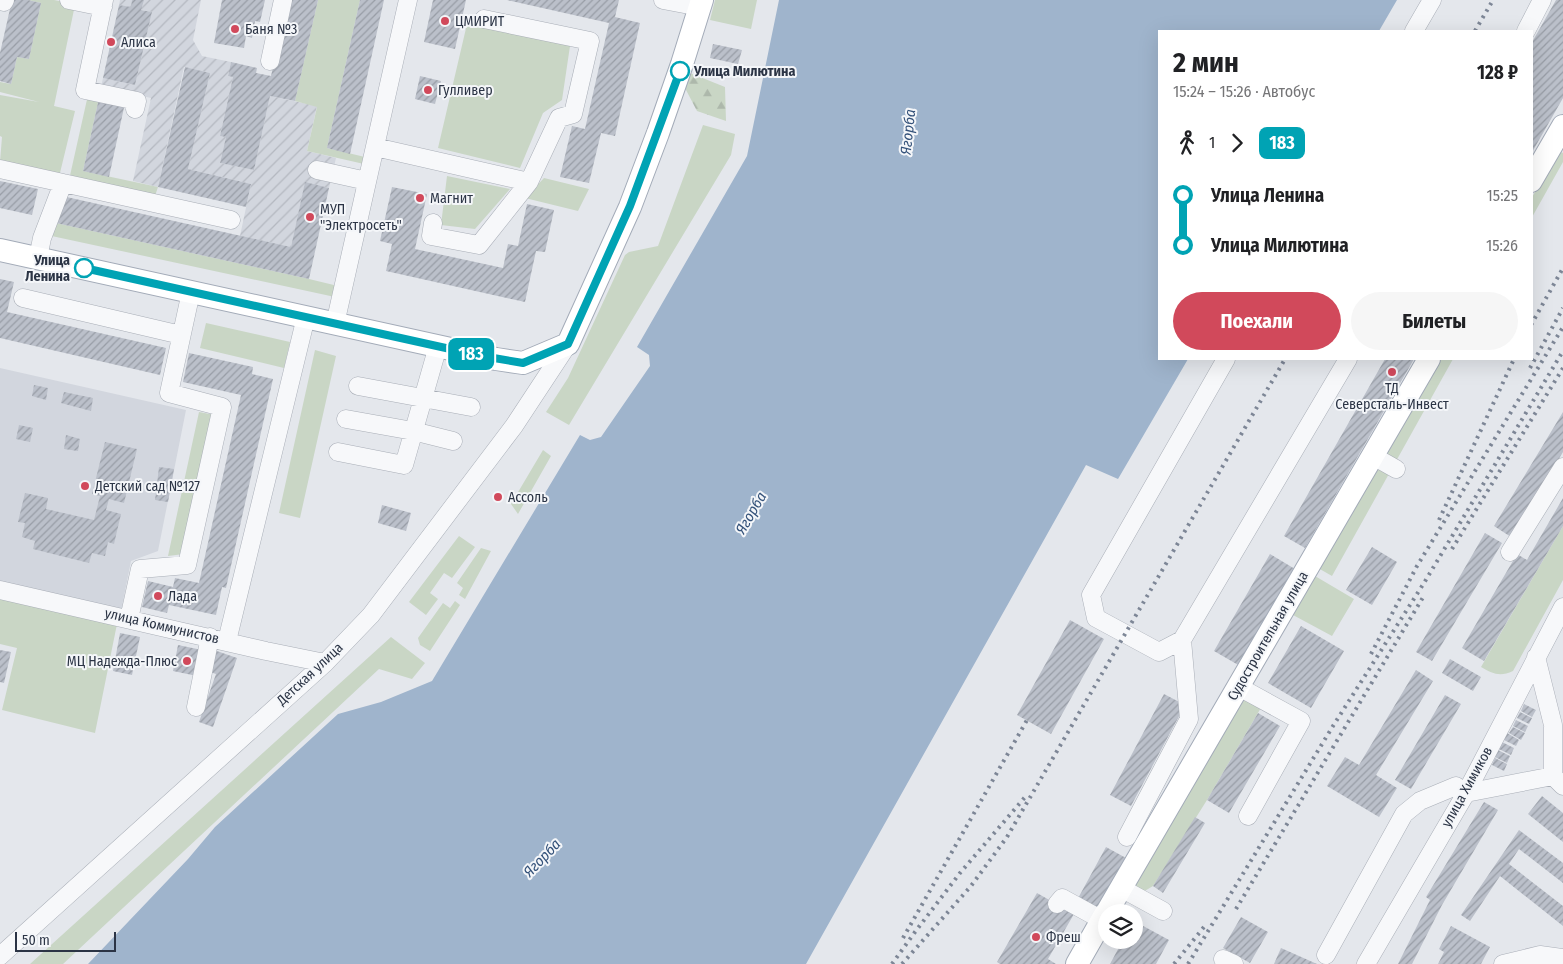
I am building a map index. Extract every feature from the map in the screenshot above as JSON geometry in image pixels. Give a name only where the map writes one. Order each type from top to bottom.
[{"type":"main road","points":[[0,250],[335,324],[523,363],[568,344],[630,206],[658,133],[701,4]]},
{"type":"main road","points":[[1533,178],[1561,135]]},
{"type":"main road","name":"Судостроительная улица","points":[[1112,904],[1428,360]]},
{"type":"main road","name":"Судостроительная улица","points":[[1077,964],[1098,927]]},
{"type":"street","points":[[69,0],[104,3],[85,90],[137,101],[135,109]]},
{"type":"street","points":[[270,61],[283,0]]},
{"type":"street","points":[[335,324],[408,0]]},
{"type":"street","points":[[663,0],[701,4]]},
{"type":"street","points":[[1415,30],[1432,0]]},
{"type":"street","points":[[1527,30],[1542,0]]},
{"type":"street","points":[[433,223],[431,236],[479,245],[529,182],[559,118],[573,114],[590,41],[484,19]]},
{"type":"street","points":[[375,147],[529,182]]},
{"type":"street","points":[[0,169],[231,220]]},
{"type":"street","points":[[317,170],[367,182]]},
{"type":"street","points":[[38,258],[42,238],[63,183]]},
{"type":"street","points":[[129,619],[140,569],[188,565],[222,407],[169,393],[191,292]]},
{"type":"street","points":[[23,298],[181,335]]},
{"type":"street","points":[[196,708],[218,639],[306,317]]},
{"type":"street","name":"Детская улица","points":[[0,956],[325,663],[371,615],[514,426],[568,344]]},
{"type":"street","points":[[338,452],[404,465],[438,346]]},
{"type":"street","points":[[1225,360],[1090,595],[1096,618],[1159,652],[1182,640],[1347,360]]},
{"type":"street","points":[[358,386],[472,407]]},
{"type":"street","points":[[346,419],[454,441]]},
{"type":"street","points":[[1373,456],[1396,469]]},
{"type":"street","points":[[1510,552],[1563,467]]},
{"type":"street","name":"улица Коммунистов","points":[[0,590],[325,663]]},
{"type":"street","name":"улица Химиков","points":[[1366,964],[1563,607]]},
{"type":"street","points":[[1127,837],[1189,719],[1182,640]]},
{"type":"street","points":[[1326,955],[1404,814],[1420,801],[1461,790],[1558,781],[1558,724],[1536,658]]},
{"type":"street","points":[[1239,687],[1301,722],[1248,816]]},
{"type":"street","points":[[1147,799],[1167,809]]},
{"type":"street","points":[[1121,888],[1163,911]]},
{"type":"street","points":[[1057,904],[1062,898],[1098,912]]},
{"type":"street","points":[[1503,964],[1540,955],[1563,958]]},
{"type":"shaded area","points":[[120,0],[201,0],[193,40],[202,56],[231,62],[228,76],[233,77],[220,136],[226,137],[220,163],[254,170],[270,96],[317,106],[307,151],[336,158],[329,188],[305,183],[291,247],[240,236],[251,184],[188,169],[210,73],[184,67],[158,187],[133,181],[151,98],[101,87],[103,78],[135,85],[152,12],[119,5]]},
{"type":"shaded area","name":"Детский сад №127","points":[[0,368],[186,410],[158,551],[131,561],[121,611],[0,584]]},
{"type":"green space","points":[[28,0],[54,0],[74,4],[76,0],[54,106],[75,111],[59,177],[0,162],[2,137],[0,136],[0,95],[39,102],[0,92],[0,82],[11,84],[17,57],[29,59],[41,3]]},
{"type":"green space","points":[[318,0],[360,0],[327,148],[365,157],[364,164],[307,151],[317,107],[295,101]]},
{"type":"green space","points":[[715,0],[757,0],[751,29],[710,20]]},
{"type":"green space","points":[[467,24],[570,46],[562,100],[543,113],[520,168],[438,148]]},
{"type":"green space","points":[[690,73],[725,87],[726,121],[697,111],[685,88]]},
{"type":"green space","points":[[88,95],[99,98],[83,171],[158,187],[154,199],[69,180]]},
{"type":"green space","points":[[703,125],[735,134],[731,155],[569,425],[546,412],[568,378],[625,255],[629,252],[658,246]]},
{"type":"green space","points":[[1559,151],[1563,153],[1563,162],[1533,215],[1533,196]]},
{"type":"green space","points":[[447,176],[510,189],[475,229],[441,225]]},
{"type":"green space","points":[[544,178],[589,189],[578,211],[525,198]]},
{"type":"green space","points":[[56,223],[338,286],[335,297],[47,235]]},
{"type":"green space","points":[[206,323],[290,342],[284,368],[200,348]]},
{"type":"green space","points":[[315,350],[336,356],[300,518],[279,513]]},
{"type":"green space","points":[[1438,360],[1452,360],[1332,576],[1318,568]]},
{"type":"green space","points":[[199,412],[215,415],[184,554],[168,556]]},
{"type":"green space","points":[[543,450],[551,456],[518,514],[511,504]]},
{"type":"green space","points":[[1563,526],[1563,580],[1513,671],[1500,674],[1481,667]]},
{"type":"green space","points":[[459,536],[475,547],[452,578],[444,573],[430,593],[438,599],[426,615],[409,602]]},
{"type":"green space","points":[[481,548],[491,551],[465,599],[459,595],[463,588],[457,583]]},
{"type":"green space","points":[[1315,576],[1354,599],[1332,636],[1293,615]]},
{"type":"green space","points":[[0,597],[117,624],[95,733],[2,710],[17,648],[0,644]]},
{"type":"green space","points":[[455,601],[460,605],[430,651],[420,645],[418,638],[443,603],[450,608]]},
{"type":"green space","points":[[391,637],[425,663],[412,679],[379,669],[63,964],[30,964]]},
{"type":"green space","points":[[1243,695],[1262,706],[1207,800],[1153,886],[1143,892],[1130,888]]},
{"type":"water","name":"Ягорба","points":[[779,0],[1397,0],[1380,30],[1158,30],[1158,360],[1187,360],[1118,479],[1086,465],[806,964],[88,964],[188,859],[215,827],[338,714],[381,702],[432,681],[580,435],[590,440],[601,437],[650,366],[649,355],[637,347],[747,156]]},
{"type":"building","points":[[12,0],[28,0],[41,3],[29,59],[17,57],[11,84],[0,81],[0,53]]},
{"type":"building","points":[[132,0],[144,0],[141,10],[152,12],[135,85],[103,78],[119,5],[131,7]]},
{"type":"building","name":"Баня №3","points":[[222,0],[265,0],[260,22],[255,21],[252,38],[246,36],[244,48],[214,43]]},
{"type":"building","points":[[288,0],[318,0],[295,101],[270,96],[254,170],[220,163],[226,137],[220,136],[233,77],[228,76],[231,62],[257,68],[256,73],[271,76]]},
{"type":"building","points":[[360,0],[384,0],[350,154],[327,148]]},
{"type":"building","name":"ЦМИРИТ","points":[[433,0],[466,0],[455,49],[424,42]]},
{"type":"building","points":[[507,0],[619,0],[615,17],[640,23],[615,136],[601,133],[589,183],[560,177],[572,126],[585,129],[609,23]]},
{"type":"building","points":[[1556,0],[1563,0],[1563,98],[1533,150],[1533,40]]},
{"type":"building","points":[[713,44],[742,50],[738,64],[710,58]]},
{"type":"building","points":[[185,67],[210,73],[188,169],[251,184],[246,207],[158,187]]},
{"type":"building","name":"Гулливер","points":[[420,76],[441,81],[435,104],[415,99]]},
{"type":"building","points":[[99,98],[125,103],[109,177],[83,171]]},
{"type":"building","points":[[0,181],[38,189],[32,215],[0,208]]},
{"type":"building","points":[[305,182],[329,188],[309,279],[56,223],[62,196],[291,247]]},
{"type":"building","points":[[392,187],[427,194],[415,249],[503,268],[508,244],[518,246],[527,204],[554,210],[545,252],[536,251],[525,302],[386,271],[392,244],[380,241]]},
{"type":"building","points":[[0,279],[14,282],[7,312],[166,348],[160,375],[0,338]]},
{"type":"building","points":[[189,353],[253,367],[252,374],[273,379],[226,588],[222,587],[216,615],[169,605],[167,613],[142,607],[148,581],[173,587],[175,578],[199,583],[241,395],[183,382]]},
{"type":"building","points":[[1384,360],[1413,360],[1305,548],[1284,536]]},
{"type":"building","points":[[34,385],[48,388],[46,400],[32,396]]},
{"type":"building","points":[[64,392],[93,398],[91,411],[61,403]]},
{"type":"building","points":[[1563,412],[1563,452],[1511,537],[1494,526]]},
{"type":"building","points":[[19,425],[33,428],[30,442],[16,439]]},
{"type":"building","points":[[66,435],[80,439],[78,451],[64,449]]},
{"type":"building","points":[[105,442],[137,449],[124,503],[109,499],[106,510],[121,514],[114,544],[108,542],[105,556],[92,553],[89,563],[33,549],[35,541],[22,537],[25,523],[18,522],[25,493],[48,498],[46,509],[94,520],[100,496],[92,494]]},
{"type":"building","points":[[159,467],[174,469],[168,502],[155,500]]},
{"type":"building","points":[[1563,498],[1563,526],[1484,661],[1462,648],[1517,554],[1527,560]]},
{"type":"building","points":[[382,505],[411,513],[406,531],[378,523]]},
{"type":"building","points":[[1485,533],[1502,543],[1432,661],[1416,652]]},
{"type":"building","points":[[1372,547],[1397,562],[1372,605],[1346,590]]},
{"type":"building","points":[[1270,554],[1295,569],[1240,666],[1214,651]]},
{"type":"building","points":[[1070,620],[1104,639],[1051,734],[1017,715]]},
{"type":"building","points":[[1301,626],[1344,651],[1311,708],[1268,683]]},
{"type":"building","points":[[120,633],[140,637],[132,675],[113,671]]},
{"type":"building","name":"МЦ Надежда-Плюс","points":[[178,645],[202,650],[197,676],[173,671]]},
{"type":"building","points":[[0,650],[11,652],[4,683],[0,682]]},
{"type":"building","points":[[214,650],[237,658],[213,727],[199,722],[216,674],[207,671]]},
{"type":"building","points":[[1450,659],[1481,677],[1473,691],[1442,673]]},
{"type":"building","points":[[1416,670],[1433,681],[1376,775],[1397,788],[1379,817],[1327,786],[1345,757],[1359,765]]},
{"type":"building","points":[[1164,694],[1185,705],[1131,806],[1110,795]]},
{"type":"building","points":[[1445,695],[1461,704],[1411,789],[1395,780]]},
{"type":"building","points":[[1524,704],[1536,710],[1532,717],[1521,711]]},
{"type":"building","points":[[1520,712],[1532,718],[1529,724],[1517,718]]},
{"type":"building","points":[[1258,713],[1280,726],[1229,813],[1207,800]]},
{"type":"building","points":[[1516,720],[1528,726],[1525,732],[1513,726]]},
{"type":"building","points":[[1513,727],[1525,733],[1521,740],[1509,733]]},
{"type":"building","points":[[1507,733],[1519,740],[1516,746],[1504,740]]},
{"type":"building","points":[[1502,742],[1514,748],[1511,755],[1499,749]]},
{"type":"building","points":[[1498,750],[1510,756],[1507,763],[1495,757]]},
{"type":"building","points":[[1495,758],[1507,764],[1504,771],[1492,765]]},
{"type":"building","points":[[1542,796],[1563,813],[1563,842],[1528,814]]},
{"type":"building","points":[[1484,802],[1498,810],[1442,905],[1412,964],[1398,964],[1430,900],[1426,897]]},
{"type":"building","points":[[1195,817],[1205,823],[1163,893],[1153,886]]},
{"type":"building","points":[[1519,830],[1563,863],[1563,883],[1519,849],[1509,864],[1563,906],[1563,926],[1500,876],[1470,921],[1461,915]]},
{"type":"building","points":[[1106,847],[1126,858],[1102,904],[1098,904],[1097,913],[1076,902]]},
{"type":"building","name":"Фреш","points":[[1037,893],[1074,914],[1048,959],[1056,964],[1000,964],[997,962]]},
{"type":"building","points":[[1241,917],[1268,932],[1250,963],[1223,948]]},
{"type":"building","points":[[1143,926],[1169,940],[1156,964],[1110,964],[1118,949],[1143,949]]},
{"type":"building","points":[[1451,926],[1490,947],[1481,964],[1438,964],[1444,952],[1439,949]]},
{"type":"building","points":[[1281,948],[1317,964],[1274,964]]},
{"type":"railway","points":[[1476,30],[1493,0]]},
{"type":"railway","points":[[1533,321],[1563,268]]},
{"type":"railway","points":[[1530,368],[1563,308]]},
{"type":"railway","points":[[1371,654],[1417,566],[1563,327]]},
{"type":"railway","points":[[1188,964],[1333,726],[1424,583],[1563,351]]},
{"type":"railway","points":[[902,964],[971,886],[1007,837],[1284,360]]},
{"type":"railway","points":[[1439,520],[1514,360]]},
{"type":"railway","points":[[1452,549],[1563,368]]},
{"type":"railway","points":[[1236,909],[1425,594]]},
{"type":"railway","points":[[903,938],[1027,720]]},
{"type":"railway","points":[[892,964],[960,873],[1026,796]]},
{"type":"railway","points":[[1174,964],[1204,927]]},
{"type":"bus line","name":"183","points":[[84,268],[482,356],[523,363],[568,344],[630,206],[680,71]]},
{"type":"place","name":"ЦМИРИТ","points":[[445,21]]},
{"type":"place","name":"Баня №3","points":[[235,29]]},
{"type":"place","name":"Алиса","points":[[111,42]]},
{"type":"place","name":"Улица Милютина","points":[[680,71]]},
{"type":"place","name":"Гулливер","points":[[428,90]]},
{"type":"place","name":"Магнит","points":[[420,198]]},
{"type":"place","name":"МУП \"Электросеть\"","points":[[310,217]]},
{"type":"place","name":"Улица Ленина","points":[[84,268]]},
{"type":"place","name":"ТД Северсталь-Инвест","points":[[1392,372]]},
{"type":"place","name":"Детский сад №127","points":[[85,486]]},
{"type":"place","name":"Ассоль","points":[[498,497]]},
{"type":"place","name":"Лада","points":[[158,596]]},
{"type":"place","name":"МЦ Надежда-Плюс","points":[[187,661]]},
{"type":"place","name":"Фреш","points":[[1036,937]]}]
